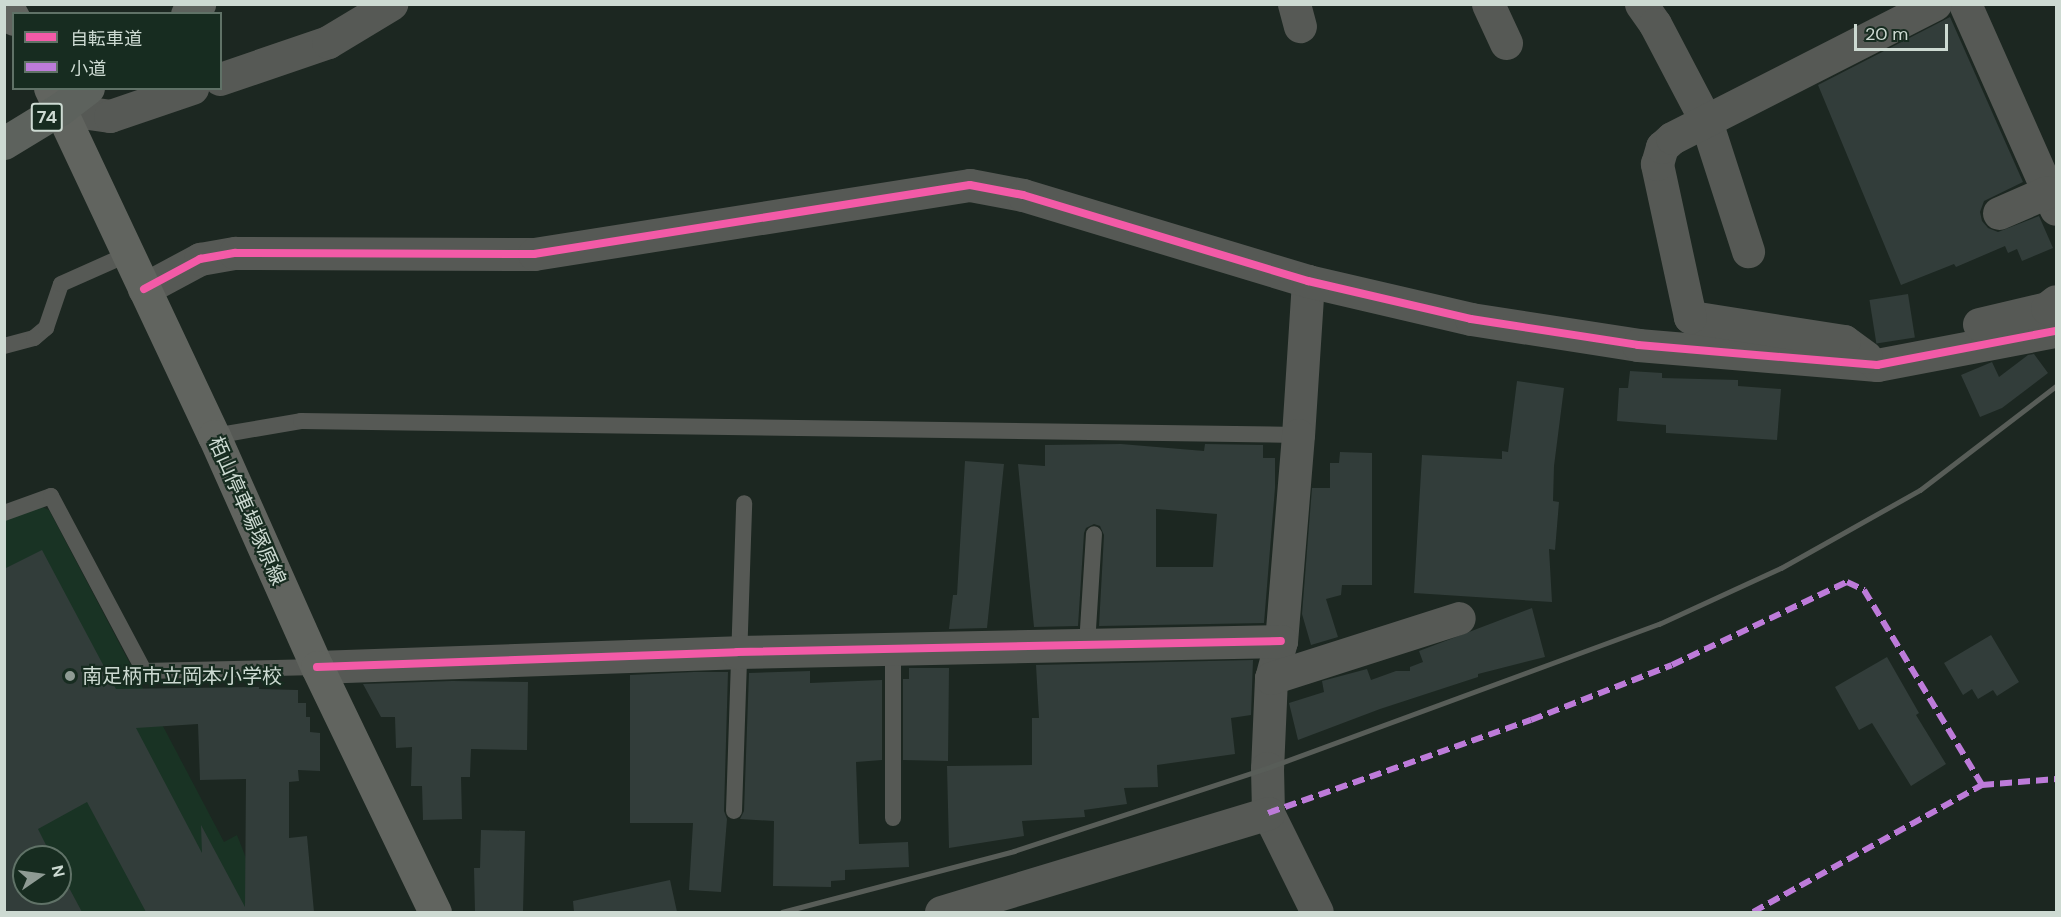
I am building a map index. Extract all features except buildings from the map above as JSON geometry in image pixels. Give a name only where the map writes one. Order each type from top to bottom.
[{"type":"main road","name":"74","points":[[4,143],[55,99],[82,90]]},
{"type":"main road","name":"栢山停車場塚原線","points":[[55,99],[126,255],[214,436],[317,667],[435,912]]},
{"type":"street","points":[[222,78],[328,42],[391,4]]},
{"type":"street","points":[[1488,4],[1506,43]]},
{"type":"street","points":[[1641,4],[1655,24],[1706,121],[1748,251]]},
{"type":"street","points":[[1877,365],[1844,341],[1690,317],[1657,164],[1662,147],[1667,142],[1935,4]]},
{"type":"street","points":[[1965,4],[2052,201],[1999,213]]},
{"type":"street","points":[[55,99],[110,116],[186,90]]},
{"type":"street","points":[[144,289],[200,259],[235,253],[534,254],[970,185],[1023,195],[1308,281],[1471,319],[1638,345],[1877,365],[2056,331]]},
{"type":"street","points":[[1308,281],[1281,641],[1271,678],[1267,768],[1268,813],[1317,912]]},
{"type":"street","points":[[1929,355],[1934,334],[2047,308],[2056,301]]},
{"type":"street","points":[[1271,678],[1459,618]]},
{"type":"street","points":[[317,667],[737,652],[1281,641]]},
{"type":"street","points":[[941,912],[1268,813]]},
{"type":"lane","points":[[4,346],[34,338],[46,328],[61,284],[126,255]]},
{"type":"lane","points":[[214,436],[302,421],[1298,435]]},
{"type":"lane","points":[[4,513],[51,496],[144,671],[317,667]]},
{"type":"lane","points":[[734,811],[737,652],[744,503]]},
{"type":"lane","points":[[1087,645],[1094,534]]},
{"type":"lane","points":[[893,649],[893,818]]},
{"type":"shaded area","name":"南足柄市立岡本小学校","points":[[38,505],[49,510],[224,842],[237,835],[267,912],[5,912],[5,518]]},
{"type":"railway","points":[[782,912],[1014,851],[1267,768],[1659,624],[1781,568],[1920,490],[2056,386]]},
{"type":"marked path","points":[[1268,813],[1531,720],[1672,665],[1847,582],[1864,590],[1982,785]]},
{"type":"marked path","points":[[1753,912],[1982,785],[2056,779]]},
{"type":"cycle path","points":[[144,289],[200,259],[235,253],[534,254],[970,185],[1023,195],[1308,281],[1471,319],[1638,345],[1877,365],[2056,331]]},
{"type":"cycle path","points":[[317,667],[737,652],[1281,641]]},
{"type":"place","name":"南足柄市立岡本小学校","points":[[70,676]]}]
